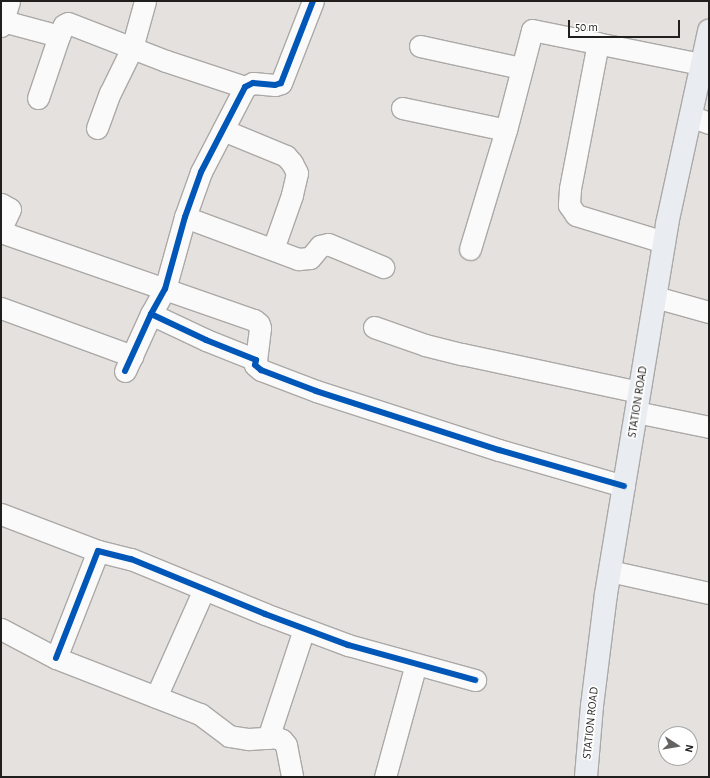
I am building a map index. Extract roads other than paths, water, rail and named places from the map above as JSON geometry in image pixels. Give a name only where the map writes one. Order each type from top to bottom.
[{"type":"main road","name":"STATION ROAD","points":[[586,777],[592,706],[610,571],[664,242],[699,120],[701,64],[708,35]]},
{"type":"street","points":[[9,1],[2,24],[59,36]]},
{"type":"street","points":[[97,128],[110,93],[132,48],[145,1]]},
{"type":"street","points":[[1,308],[129,364],[151,314],[165,289],[185,217],[201,172],[245,88],[253,83],[275,86],[281,83],[314,1]]},
{"type":"street","points":[[38,98],[59,36],[64,24],[68,23],[132,48],[245,88]]},
{"type":"street","points":[[470,249],[506,130],[532,30],[701,64]]},
{"type":"street","points":[[598,43],[570,189],[569,205],[576,215],[664,242]]},
{"type":"street","points":[[420,46],[522,68]]},
{"type":"street","points":[[402,108],[506,130]]},
{"type":"street","points":[[223,130],[286,156],[292,163],[297,173],[292,195],[273,249]]},
{"type":"street","points":[[1,204],[10,209],[1,228]]},
{"type":"street","points":[[185,217],[298,259],[305,260],[310,258],[320,246],[328,244],[383,267]]},
{"type":"street","points":[[1,232],[257,322],[260,328],[255,365],[261,370],[316,391],[499,450],[624,486]]},
{"type":"street","points":[[655,297],[709,312]]},
{"type":"street","points":[[151,314],[206,340],[256,360]]},
{"type":"street","points":[[374,327],[433,347],[638,402],[709,427]]},
{"type":"street","points":[[1,514],[98,551],[130,559],[304,629],[348,645],[475,680]]},
{"type":"street","points":[[56,658],[98,551]]},
{"type":"street","points":[[610,571],[709,593]]},
{"type":"street","points":[[156,697],[204,589]]},
{"type":"street","points":[[1,629],[56,658],[200,714],[229,736],[249,739],[275,737],[282,740],[286,745],[292,777]]},
{"type":"street","points":[[268,738],[304,629]]},
{"type":"street","points":[[385,777],[416,664]]}]
